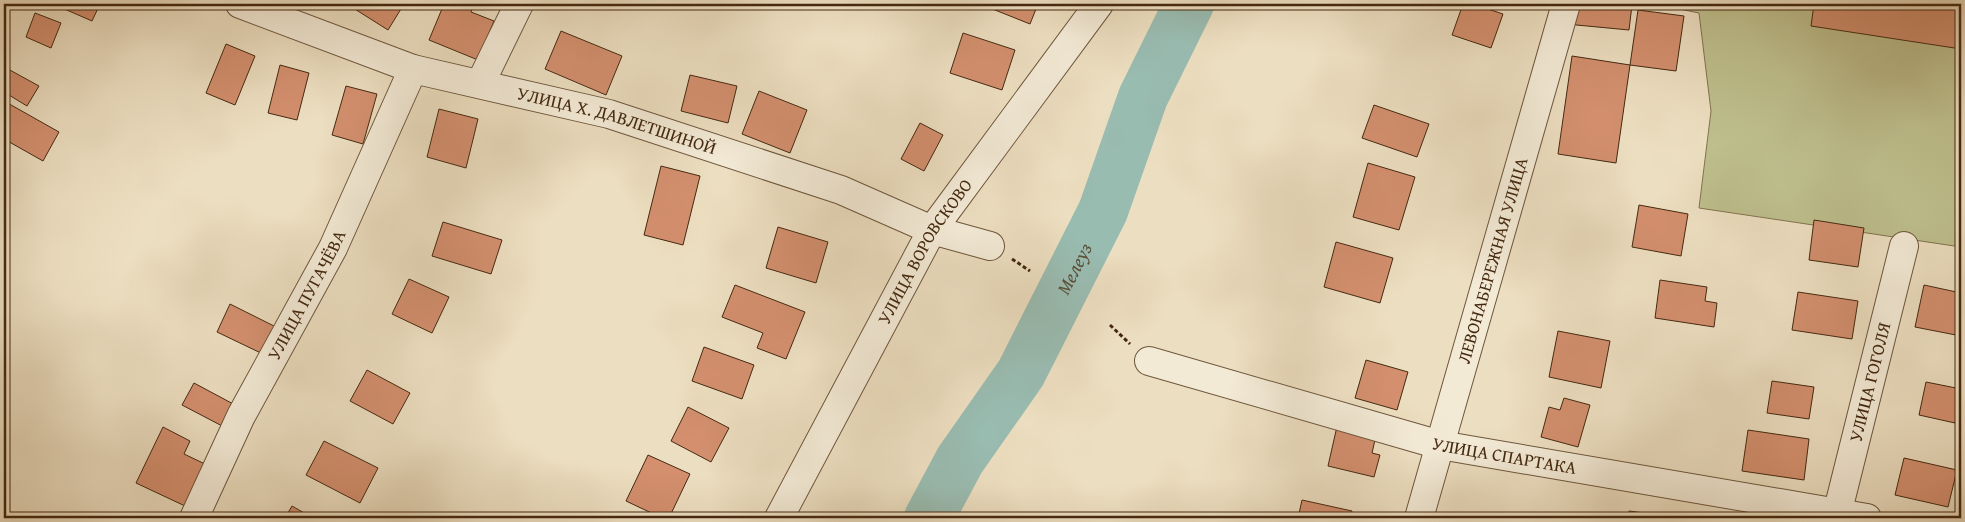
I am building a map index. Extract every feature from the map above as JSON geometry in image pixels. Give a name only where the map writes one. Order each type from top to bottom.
[{"type":"street","name":"УЛИЦА Х. ДАВЛЕТШИНОЙ","points":[[240,4],[413,69],[609,114],[841,190],[932,230],[990,246]]},
{"type":"street","points":[[480,84],[519,4]]},
{"type":"street","name":"УЛИЦА ВОРОВСКОВО","points":[[780,518],[932,230],[1099,4]]},
{"type":"street","name":"ЛЕВОНАБЕРЕЖНАЯ УЛИЦА","points":[[1419,518],[1566,4]]},
{"type":"street","name":"УЛИЦА ПУГАЧЁВА","points":[[194,518],[241,416],[333,248],[413,69]]},
{"type":"street","name":"УЛИЦА ГОГОЛЯ","points":[[1836,515],[1904,246]]},
{"type":"street","name":"УЛИЦА СПАРТАКА","points":[[1149,361],[1440,445],[1836,515],[1866,518]]},
{"type":"green space","points":[[1655,4],[1961,4],[1961,247],[1699,208],[1711,111],[1699,13]]},
{"type":"building","points":[[53,4],[100,4],[92,21]]},
{"type":"building","points":[[351,4],[404,4],[388,30],[350,6]]},
{"type":"building","points":[[444,4],[474,4],[471,12],[494,21],[478,60],[429,40]]},
{"type":"building","points":[[986,4],[1038,4],[1030,24],[985,6]]},
{"type":"building","points":[[1463,4],[1473,4],[1503,14],[1491,48],[1452,35]]},
{"type":"building","points":[[1569,4],[1632,5],[1629,30],[1566,24]]},
{"type":"building","points":[[1814,4],[1961,4],[1961,49],[1811,26]]},
{"type":"building","points":[[1638,10],[1684,16],[1676,71],[1630,65]]},
{"type":"building","points":[[35,13],[61,23],[51,48],[26,37]]},
{"type":"building","points":[[561,31],[622,56],[606,95],[545,69]]},
{"type":"building","points":[[963,33],[1015,50],[1002,90],[950,73]]},
{"type":"building","points":[[226,44],[255,56],[235,105],[206,93]]},
{"type":"building","points":[[1572,56],[1630,65],[1616,163],[1558,154]]},
{"type":"building","points":[[280,65],[309,73],[297,120],[268,113]]},
{"type":"building","points":[[8,69],[39,86],[27,106],[4,92],[4,77]]},
{"type":"building","points":[[690,75],[737,86],[728,123],[681,111]]},
{"type":"building","points":[[346,86],[377,94],[363,144],[332,135]]},
{"type":"building","points":[[759,91],[807,110],[790,153],[742,134]]},
{"type":"building","points":[[4,101],[59,132],[43,161],[4,139]]},
{"type":"building","points":[[1374,105],[1429,124],[1417,157],[1362,138]]},
{"type":"building","points":[[439,109],[478,119],[466,168],[427,157]]},
{"type":"building","points":[[920,123],[943,135],[924,171],[901,159]]},
{"type":"building","points":[[1368,163],[1415,177],[1399,230],[1353,217]]},
{"type":"building","points":[[661,166],[700,176],[683,245],[644,235]]},
{"type":"building","points":[[1639,205],[1688,214],[1681,256],[1632,247]]},
{"type":"building","points":[[1814,220],[1864,228],[1858,267],[1809,260]]},
{"type":"building","points":[[443,222],[502,240],[491,274],[432,256]]},
{"type":"building","points":[[778,227],[828,242],[816,283],[766,268]]},
{"type":"building","points":[[1336,242],[1393,258],[1380,303],[1324,287]]},
{"type":"building","points":[[409,279],[449,297],[432,333],[392,314]]},
{"type":"building","points":[[1660,280],[1707,287],[1705,301],[1717,303],[1714,327],[1655,318]]},
{"type":"building","points":[[735,285],[805,312],[786,359],[757,348],[763,333],[722,317]]},
{"type":"building","points":[[1924,285],[1961,293],[1961,336],[1915,327]]},
{"type":"building","points":[[1798,292],[1858,301],[1852,339],[1792,330]]},
{"type":"building","points":[[230,304],[278,328],[265,355],[217,332]]},
{"type":"building","points":[[1558,331],[1610,341],[1601,388],[1549,377]]},
{"type":"building","points":[[704,347],[754,365],[742,399],[692,381]]},
{"type":"building","points":[[1366,360],[1408,372],[1397,410],[1355,398]]},
{"type":"building","points":[[367,370],[410,393],[393,424],[350,401]]},
{"type":"building","points":[[1772,381],[1814,387],[1809,419],[1767,413]]},
{"type":"building","points":[[1926,382],[1961,389],[1955,423],[1919,415]]},
{"type":"building","points":[[194,383],[237,406],[226,428],[182,405]]},
{"type":"building","points":[[1564,398],[1590,405],[1578,447],[1541,437],[1549,407],[1560,410]]},
{"type":"building","points":[[688,407],[729,428],[711,462],[671,441]]},
{"type":"building","points":[[1338,422],[1377,431],[1372,453],[1380,455],[1374,477],[1328,466]]},
{"type":"building","points":[[163,427],[190,441],[184,454],[205,464],[185,506],[136,483]]},
{"type":"building","points":[[1748,430],[1809,439],[1804,480],[1742,471]]},
{"type":"building","points":[[324,441],[378,468],[360,503],[306,475]]},
{"type":"building","points":[[648,455],[690,474],[669,518],[662,518],[626,501]]},
{"type":"building","points":[[1904,458],[1957,470],[1948,507],[1895,495]]},
{"type":"building","points":[[1302,500],[1352,511],[1350,518],[1298,518]]},
{"type":"building","points":[[292,506],[313,518],[285,518]]},
{"type":"building","points":[[1629,511],[1682,518],[1629,518]]},
{"type":"waterway","name":"Мелеуз","points":[[929,518],[960,460],[1021,373],[1103,211],[1143,97],[1189,4]]}]
